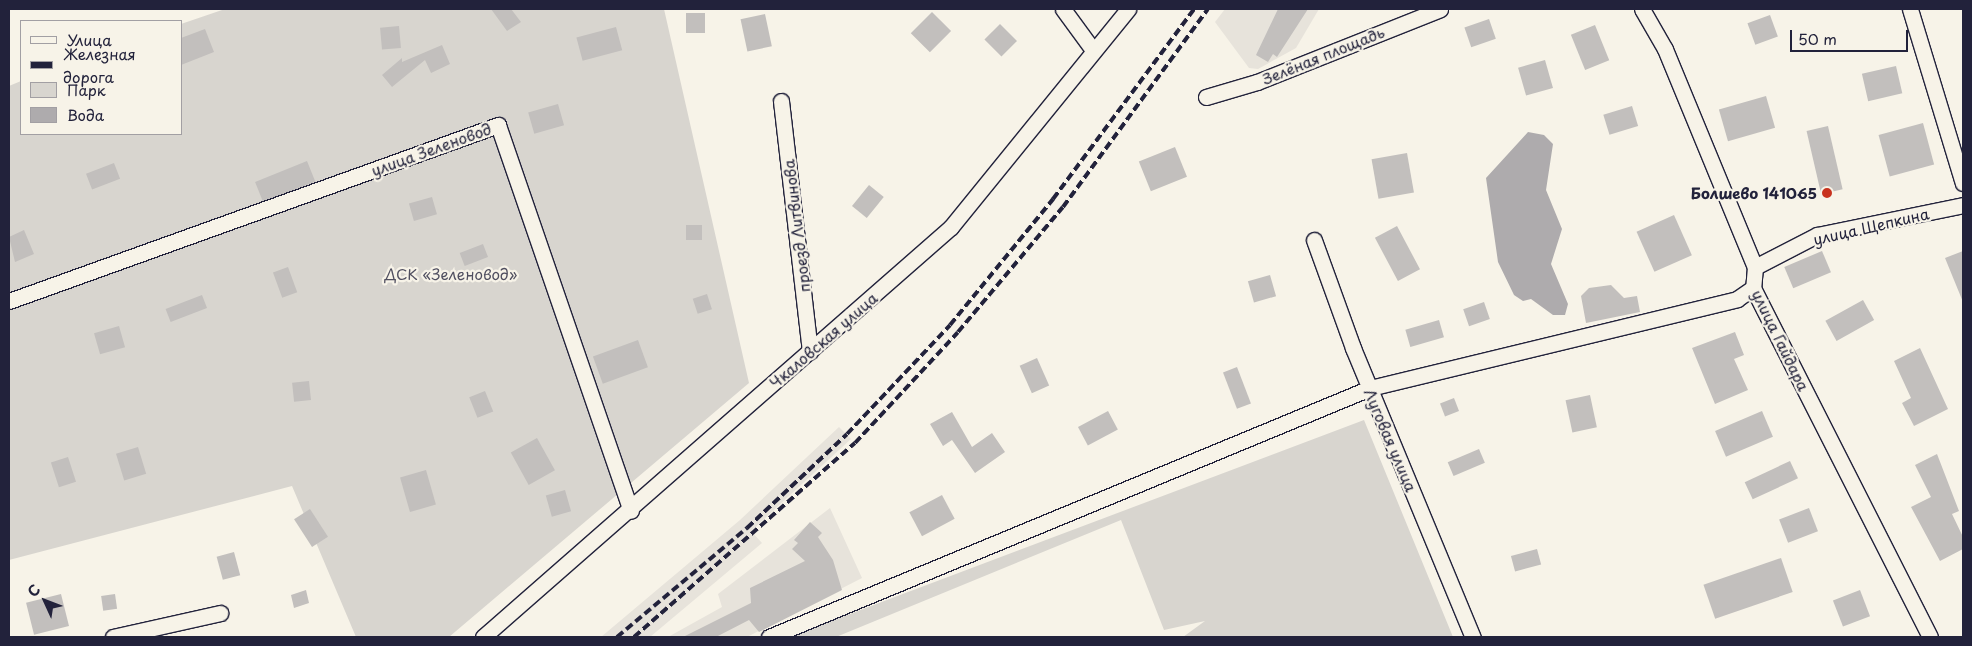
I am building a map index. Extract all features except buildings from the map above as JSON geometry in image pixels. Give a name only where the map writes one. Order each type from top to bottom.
[{"type":"street","points":[[1063,9],[1093,50]]},
{"type":"street","name":"Чкаловская улица","points":[[483,637],[631,510],[951,227],[1128,9]]},
{"type":"street","name":"Зелёная площадь","points":[[1206,98],[1257,82],[1440,9]]},
{"type":"street","name":"улица Гайдара","points":[[1642,9],[1665,49],[1755,267],[1754,288],[1930,637]]},
{"type":"street","points":[[1910,9],[1963,183]]},
{"type":"street","name":"проезд Литвинова","points":[[781,101],[810,351]]},
{"type":"street","name":"улица Зеленовод","points":[[9,301],[498,125],[631,510]]},
{"type":"street","name":"улица Щепкина","points":[[1755,267],[1817,235],[1963,205]]},
{"type":"street","name":"Луговая улица","points":[[1314,240],[1370,388],[1473,637]]},
{"type":"street","points":[[769,637],[1370,388],[1737,299],[1754,288]]},
{"type":"street","points":[[113,637],[220,613]]},
{"type":"shaded area","points":[[1225,9],[1319,9],[1296,48],[1258,69],[1249,68],[1215,22]]},
{"type":"shaded area","points":[[839,427],[851,439],[751,531],[762,543],[650,637],[601,637],[740,520]]},
{"type":"shaded area","points":[[830,508],[862,578],[747,637],[668,637],[722,607],[718,594]]},
{"type":"green space","name":"ДСК «Зеленовод»","points":[[225,9],[664,9],[749,383],[449,637],[356,637],[292,486],[9,560],[9,86],[20,81],[20,135],[182,135],[182,24]]},
{"type":"green space","points":[[1364,420],[1453,637],[1183,637],[1205,621],[1164,630],[1121,520],[836,637],[789,637]]},
{"type":"water","points":[[1528,132],[1544,135],[1553,144],[1546,190],[1562,229],[1551,264],[1568,304],[1565,315],[1553,315],[1531,299],[1523,301],[1514,295],[1498,262],[1486,178]]},
{"type":"railway","points":[[617,637],[747,528],[847,434],[950,325],[1053,199],[1194,9]]},
{"type":"railway","points":[[634,637],[855,443],[958,332],[1063,207],[1208,9]]},
{"type":"place","name":"Болшево 141065","points":[[1827,193]]}]
